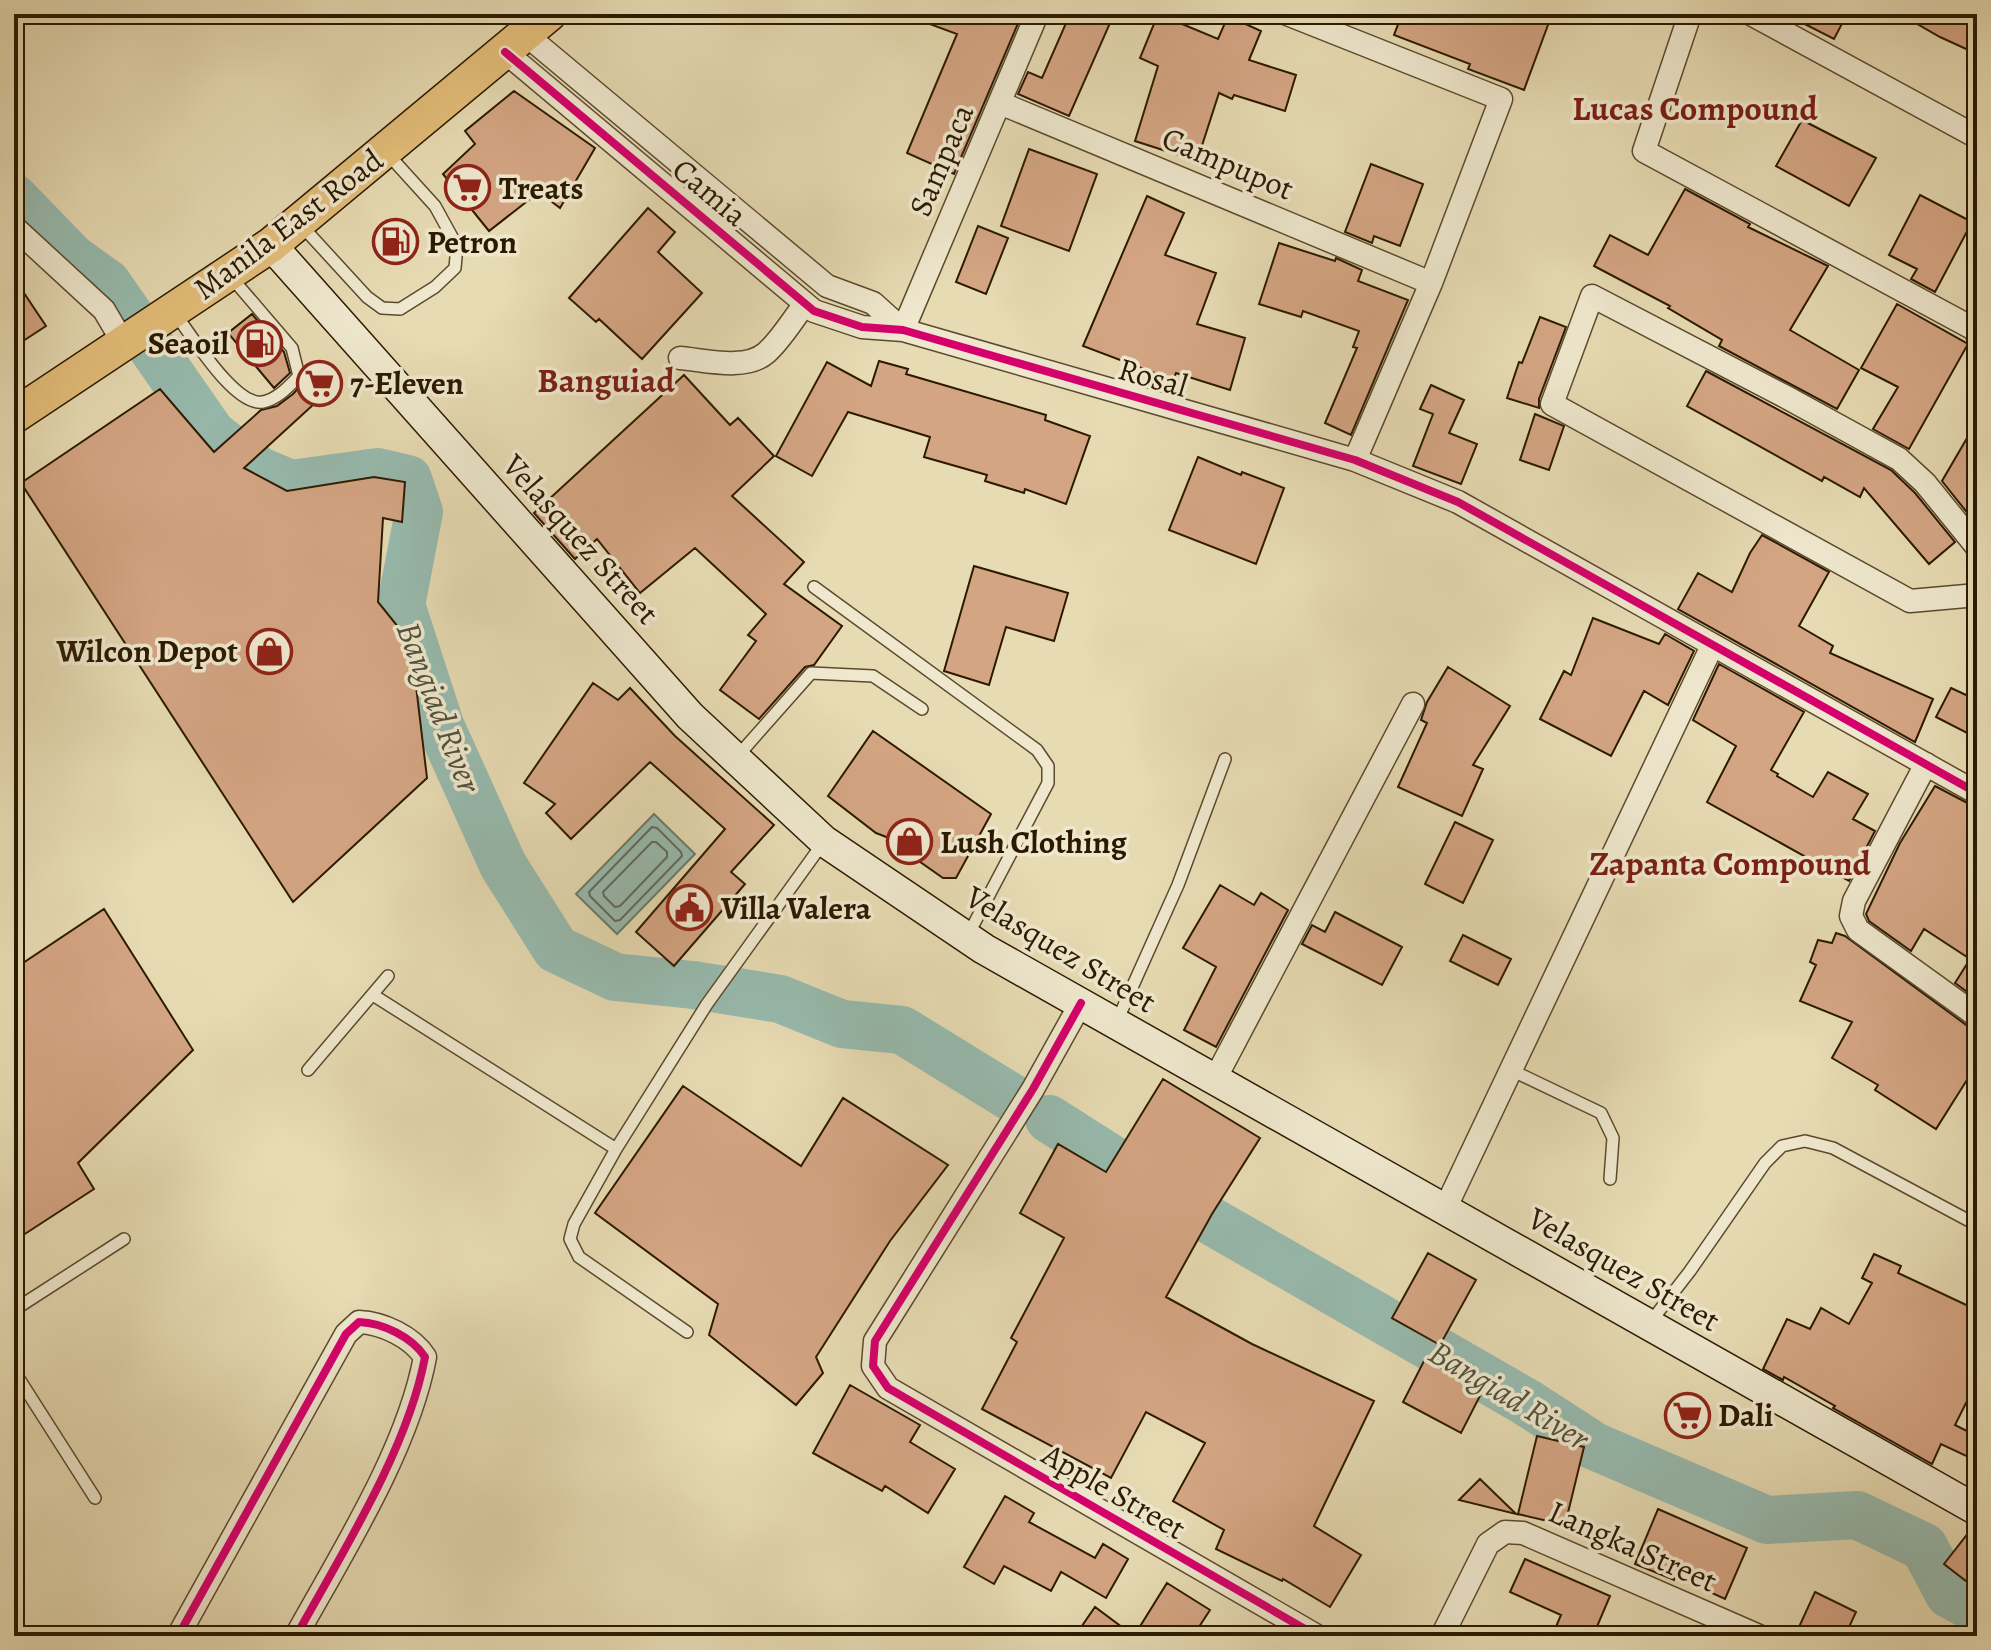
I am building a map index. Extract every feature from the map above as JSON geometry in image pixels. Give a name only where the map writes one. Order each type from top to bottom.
[{"type":"main road","name":"Manila East Road","points":[[14,416],[271,245],[526,33]]},
{"type":"main road","name":"Velasquez Street","points":[[271,245],[690,716],[824,841],[967,938],[1977,1510]]},
{"type":"street","name":"Sampaca","points":[[903,330],[1037,14]]},
{"type":"street","points":[[1287,14],[1501,99],[1431,283],[1355,460]]},
{"type":"street","points":[[1690,14],[1644,151],[1974,329],[1977,334]]},
{"type":"street","points":[[1751,14],[1977,137]]},
{"type":"street","name":"Camia","points":[[526,33],[805,304],[814,311],[862,327],[903,330]]},
{"type":"street","name":"Camia","points":[[526,33],[827,286],[873,303],[903,330]]},
{"type":"street","name":"Campupot","points":[[1000,103],[1431,283]]},
{"type":"street","points":[[14,227],[104,310],[144,330]]},
{"type":"street","points":[[1977,547],[1925,483],[1899,459],[1592,296],[1552,404],[1910,601],[1977,595]]},
{"type":"street","points":[[680,358],[750,361],[765,353],[805,304]]},
{"type":"street","name":"Rosal","points":[[903,330],[1355,460],[1458,502],[1977,793]]},
{"type":"street","points":[[1445,1209],[1712,646]]},
{"type":"street","points":[[1215,1079],[1413,704]]},
{"type":"street","points":[[1926,764],[1854,901],[1851,916],[1858,930],[1977,1016]]},
{"type":"street","name":"Apple Street","points":[[1081,1003],[1033,1089],[875,1341],[873,1366],[888,1388],[1317,1636]]},
{"type":"street","points":[[178,1636],[346,1334],[359,1322],[372,1323],[416,1343],[425,1357],[422,1372],[393,1453],[296,1636]]},
{"type":"street","name":"Langka Street","points":[[1442,1636],[1488,1544],[1505,1532],[1523,1533],[1759,1636]]},
{"type":"lane","points":[[298,222],[367,297],[382,308],[400,309],[435,287],[455,268],[457,246],[435,206],[384,151]]},
{"type":"lane","points":[[144,330],[252,402],[266,401],[285,390],[299,376],[292,348],[228,274]]},
{"type":"lane","points":[[814,587],[1037,750],[1048,766],[1048,783],[967,938]]},
{"type":"lane","points":[[736,758],[811,673],[873,676],[922,709]]},
{"type":"lane","points":[[1116,1024],[1178,885],[1225,759]]},
{"type":"lane","points":[[687,1332],[579,1257],[570,1239],[574,1224],[616,1149],[707,1004],[824,841]]},
{"type":"lane","points":[[308,1070],[388,976]]},
{"type":"lane","points":[[373,995],[616,1149]]},
{"type":"lane","points":[[1511,1070],[1601,1113],[1613,1138],[1610,1179]]},
{"type":"lane","points":[[1649,1325],[1765,1163],[1782,1146],[1805,1141],[1833,1148],[1977,1225]]},
{"type":"lane","points":[[14,1310],[124,1239]]},
{"type":"lane","points":[[14,1371],[95,1498]]},
{"type":"water","points":[[654,814],[695,854],[617,934],[576,894]]},
{"type":"building","points":[[909,14],[1022,14],[954,174],[907,153],[957,34]]},
{"type":"building","points":[[1070,14],[1114,14],[1069,116],[1018,94],[1028,72],[1042,78]]},
{"type":"building","points":[[1158,14],[1218,39],[1228,16],[1261,31],[1249,60],[1296,75],[1285,111],[1219,93],[1197,161],[1135,141],[1158,66],[1140,58]]},
{"type":"building","points":[[1402,14],[1552,14],[1524,90],[1468,69],[1470,64],[1394,35]]},
{"type":"building","points":[[1785,14],[1847,14],[1834,39]]},
{"type":"building","points":[[1900,14],[1977,14],[1977,54],[1940,37]]},
{"type":"building","points":[[514,91],[595,148],[560,208],[539,192],[489,231],[443,174],[475,144],[465,131]]},
{"type":"building","points":[[1802,120],[1876,158],[1849,206],[1776,166]]},
{"type":"building","points":[[1029,149],[1097,174],[1069,251],[1001,226]]},
{"type":"building","points":[[1371,164],[1423,184],[1400,246],[1374,236],[1372,243],[1345,232]]},
{"type":"building","points":[[1685,189],[1750,224],[1748,227],[1828,266],[1790,330],[1859,370],[1837,409],[1719,346],[1722,340],[1668,308],[1670,306],[1594,266],[1610,235],[1648,255]]},
{"type":"building","points":[[1920,195],[1972,222],[1935,292],[1911,279],[1917,269],[1889,255]]},
{"type":"building","points":[[1147,196],[1184,213],[1165,255],[1216,273],[1197,324],[1245,338],[1230,390],[1176,373],[1173,380],[1083,346]]},
{"type":"building","points":[[648,208],[675,232],[658,252],[702,293],[642,359],[599,319],[596,322],[569,298]]},
{"type":"building","points":[[978,226],[1008,238],[986,294],[956,282]]},
{"type":"building","points":[[1279,243],[1335,261],[1336,258],[1362,270],[1358,281],[1408,300],[1351,435],[1325,423],[1357,348],[1353,347],[1359,331],[1303,311],[1301,317],[1259,304]]},
{"type":"building","points":[[14,278],[46,326],[14,347]]},
{"type":"building","points":[[1897,304],[1968,344],[1909,449],[1873,429],[1898,387],[1861,368]]},
{"type":"building","name":"Seaoil","points":[[252,314],[284,352],[290,373],[274,388],[228,333]]},
{"type":"building","points":[[1540,317],[1566,327],[1539,399],[1539,408],[1507,398],[1519,362],[1522,363]]},
{"type":"building","points":[[879,361],[908,369],[906,374],[1046,415],[1045,420],[1090,436],[1066,504],[1025,489],[1024,493],[985,481],[987,475],[924,457],[930,437],[848,412],[812,476],[776,456],[827,362],[871,386]]},
{"type":"building","name":"Wilcon Depot","points":[[322,366],[337,383],[244,468],[287,491],[374,477],[405,482],[402,522],[383,518],[378,602],[403,633],[414,669],[427,778],[293,902],[21,483],[160,389],[214,452],[261,410],[277,406],[293,394],[307,379],[306,368],[312,375]]},
{"type":"building","points":[[1706,371],[1891,470],[1915,493],[1955,542],[1929,564],[1864,488],[1860,497],[1824,477],[1822,481],[1687,406]]},
{"type":"building","points":[[684,375],[730,425],[738,418],[774,456],[732,496],[804,562],[784,584],[842,626],[814,665],[805,667],[759,719],[720,690],[756,641],[748,635],[766,614],[695,548],[640,593],[597,539],[575,559],[534,513]]},
{"type":"building","points":[[1431,385],[1464,400],[1449,433],[1477,444],[1461,484],[1413,466],[1433,414],[1420,409]]},
{"type":"building","points":[[1535,414],[1564,426],[1549,470],[1520,460]]},
{"type":"building","points":[[1977,421],[1977,513],[1973,520],[1942,481]]},
{"type":"building","points":[[1198,457],[1284,488],[1256,564],[1169,530]]},
{"type":"building","points":[[1762,535],[1829,572],[1799,626],[1833,646],[1830,653],[1933,699],[1915,742],[1678,609],[1698,573],[1732,592]]},
{"type":"building","points":[[974,566],[1068,593],[1054,641],[1006,627],[989,685],[944,671]]},
{"type":"building","points":[[1593,618],[1659,644],[1665,634],[1694,651],[1668,705],[1644,691],[1611,756],[1540,719],[1564,671],[1571,675]]},
{"type":"building","points":[[1719,664],[1804,712],[1771,770],[1777,776],[1813,797],[1828,772],[1868,794],[1853,819],[1875,831],[1849,881],[1707,802],[1736,746],[1693,720]]},
{"type":"building","points":[[1448,667],[1510,706],[1473,765],[1483,769],[1462,816],[1398,787],[1427,723],[1421,720],[1427,702]]},
{"type":"building","points":[[593,683],[618,700],[630,688],[675,736],[774,825],[731,872],[745,884],[674,966],[636,932],[725,829],[650,762],[571,839],[546,813],[555,804],[524,783]]},
{"type":"building","points":[[1951,688],[1977,700],[1977,719],[1969,734],[1936,717]]},
{"type":"building","points":[[873,731],[991,814],[956,878],[943,878],[906,852],[897,841],[876,833],[828,796]]},
{"type":"building","points":[[1935,786],[1977,808],[1977,990],[1973,996],[1955,983],[1970,959],[1924,929],[1911,951],[1869,921],[1866,914],[1900,843]]},
{"type":"building","points":[[1455,822],[1493,840],[1463,903],[1425,884]]},
{"type":"building","points":[[1220,885],[1254,905],[1261,893],[1288,910],[1216,1047],[1184,1030],[1216,967],[1183,948]]},
{"type":"building","points":[[104,909],[193,1050],[78,1163],[94,1189],[14,1241],[14,969]]},
{"type":"building","points":[[1335,912],[1402,947],[1382,985],[1302,944],[1312,925],[1325,932]]},
{"type":"building","points":[[1836,933],[1845,936],[1977,1030],[1977,1064],[1936,1129],[1875,1090],[1878,1085],[1832,1058],[1852,1022],[1800,1001],[1816,965],[1810,962],[1818,940],[1832,943]]},
{"type":"building","points":[[1463,935],[1511,959],[1498,985],[1450,961]]},
{"type":"building","points":[[1163,1079],[1260,1138],[1212,1214],[1166,1297],[1252,1344],[1374,1401],[1314,1526],[1361,1555],[1330,1607],[1283,1579],[1216,1549],[1224,1530],[1173,1501],[1205,1443],[1146,1412],[1111,1478],[982,1409],[1017,1342],[1011,1338],[1064,1238],[1020,1213],[1058,1144],[1106,1172]]},
{"type":"building","points":[[683,1086],[801,1166],[843,1098],[948,1165],[890,1241],[816,1357],[823,1373],[796,1405],[709,1335],[718,1304],[595,1213]]},
{"type":"building","points":[[1428,1253],[1476,1280],[1440,1345],[1392,1318]]},
{"type":"building","points":[[1874,1254],[1901,1266],[1898,1273],[1977,1310],[1977,1381],[1955,1425],[1977,1436],[1977,1461],[1941,1444],[1932,1464],[1784,1377],[1783,1380],[1763,1369],[1787,1319],[1810,1329],[1821,1308],[1849,1324],[1872,1283],[1862,1278]]},
{"type":"building","points":[[1425,1359],[1483,1390],[1461,1433],[1403,1402]]},
{"type":"building","points":[[850,1385],[920,1425],[910,1442],[955,1469],[928,1513],[885,1486],[882,1491],[813,1453]]},
{"type":"building","points":[[1537,1436],[1584,1447],[1565,1525],[1518,1514]]},
{"type":"building","points":[[1480,1479],[1516,1514],[1459,1500]]},
{"type":"building","points":[[1005,1496],[1034,1513],[1029,1522],[1095,1558],[1103,1544],[1128,1559],[1106,1598],[1061,1572],[1051,1591],[1004,1566],[994,1584],[964,1567]]},
{"type":"building","points":[[1658,1509],[1747,1548],[1725,1599],[1675,1576],[1674,1580],[1635,1564]]},
{"type":"building","points":[[1973,1527],[1977,1528],[1977,1567],[1966,1581],[1944,1564]]},
{"type":"building","points":[[1525,1559],[1610,1596],[1593,1636],[1552,1636],[1561,1615],[1510,1592]]},
{"type":"building","points":[[1167,1583],[1210,1610],[1193,1636],[1134,1636]]},
{"type":"building","points":[[1815,1592],[1856,1612],[1845,1636],[1818,1636],[1799,1627]]},
{"type":"building","points":[[1095,1607],[1134,1636],[1075,1636]]},
{"type":"waterway","name":"Bangiad River","points":[[14,198],[72,258],[107,283],[212,434],[258,470],[291,484],[378,472],[408,479],[419,512],[401,605],[440,725],[503,865],[556,949],[615,977],[780,999],[842,1024],[902,1030],[1014,1099]]},
{"type":"waterway","name":"Bangiad River","points":[[1049,1119],[1192,1210],[1526,1402],[1594,1446],[1767,1520],[1857,1515],[1924,1547],[1949,1594],[1977,1609]]},
{"type":"cycle path","points":[[505,52],[814,311],[862,327],[903,330],[1355,460],[1458,502],[1977,793]]},
{"type":"cycle path","points":[[1081,1003],[1033,1089],[875,1341],[873,1366],[888,1388],[1317,1636]]},
{"type":"cycle path","points":[[178,1636],[346,1334],[359,1322],[378,1325],[405,1337],[425,1357],[416,1392],[389,1464],[353,1536],[296,1636]]},
{"type":"place","name":"Treats","points":[[468,188]]},
{"type":"place","name":"Petron","points":[[396,242]]},
{"type":"place","name":"Seaoil","points":[[260,343]]},
{"type":"place","name":"7-Eleven","points":[[319,383]]},
{"type":"place","name":"Wilcon Depot","points":[[269,651]]},
{"type":"place","name":"Lush Clothing","points":[[909,842]]},
{"type":"place","name":"Villa Valera","points":[[690,908]]},
{"type":"place","name":"Dali","points":[[1687,1415]]},
{"type":"district","name":"Lucas Compound","points":[[1695,108]]},
{"type":"district","name":"Banguiad","points":[[606,380]]},
{"type":"district","name":"Zapanta Compound","points":[[1730,863]]}]
